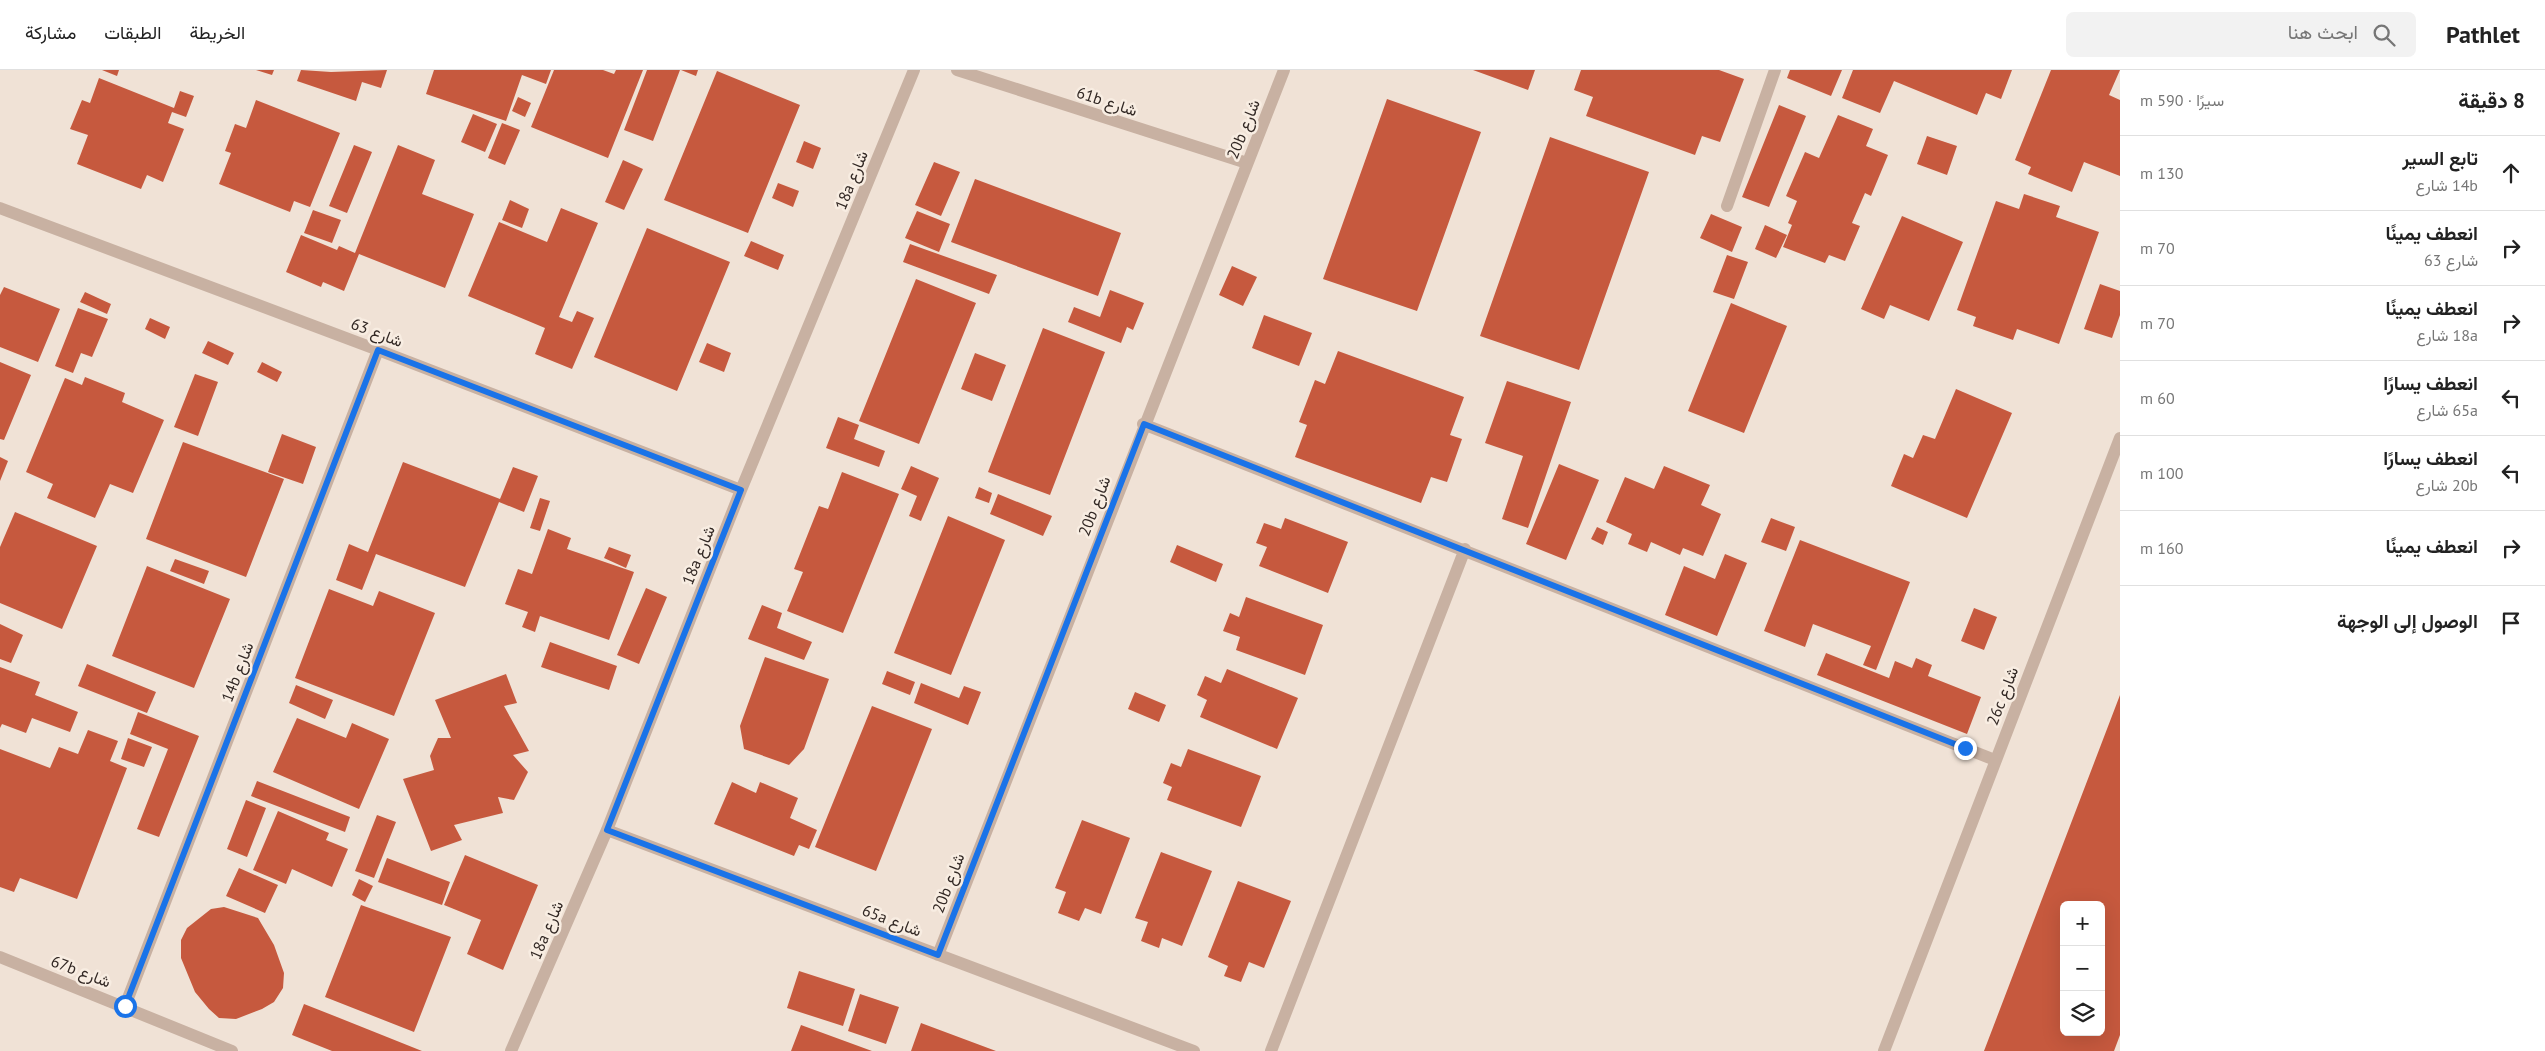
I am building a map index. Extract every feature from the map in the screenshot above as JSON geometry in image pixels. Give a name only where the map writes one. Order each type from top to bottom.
[{"type":"street","name":"18a شارع","points":[[511,1051],[607,830],[741,490],[914,70]]},
{"type":"street","name":"61b شارع","points":[[957,70],[1247,163]]},
{"type":"street","name":"20b شارع","points":[[938,955],[1284,70]]},
{"type":"street","points":[[1727,206],[1775,70]]},
{"type":"street","name":"شارع 63","points":[[0,208],[378,350],[741,490]]},
{"type":"street","name":"14b شارع","points":[[125,1006],[378,350]]},
{"type":"street","points":[[1144,424],[1995,760]]},
{"type":"street","name":"26c شارع","points":[[1884,1051],[2120,438]]},
{"type":"street","points":[[1271,1051],[1464,549]]},
{"type":"street","name":"65a شارع","points":[[607,830],[938,955],[1164,1046],[1194,1051]]},
{"type":"street","name":"67b شارع","points":[[0,957],[125,1006],[232,1051]]},
{"type":"building","points":[[102,70],[119,70],[117,76]]},
{"type":"building","points":[[256,70],[274,70],[272,75]]},
{"type":"building","points":[[301,70],[331,72],[387,70],[381,88],[362,82],[356,101],[297,81]]},
{"type":"building","points":[[434,70],[551,70],[546,84],[522,75],[506,121],[426,94]]},
{"type":"building","points":[[554,70],[603,70],[614,74],[616,70],[643,70],[608,158],[531,127]]},
{"type":"building","points":[[647,70],[680,70],[653,141],[624,130]]},
{"type":"building","points":[[681,70],[698,70],[696,76]]},
{"type":"building","points":[[1473,70],[1535,70],[1528,90]]},
{"type":"building","points":[[1581,70],[1719,70],[1744,79],[1720,142],[1702,136],[1695,155],[1586,116],[1593,97],[1574,90]]},
{"type":"building","points":[[1790,70],[1842,70],[1831,96],[1787,78]]},
{"type":"building","points":[[1853,70],[2012,70],[2001,99],[1986,93],[1977,115],[1894,81],[1880,113],[1842,98]]},
{"type":"building","points":[[2051,70],[2120,70],[2109,95],[2120,100],[2120,176],[2084,162],[2072,192],[2028,174],[2031,167],[2015,160]]},
{"type":"building","points":[[717,71],[800,105],[748,233],[664,200]]},
{"type":"building","points":[[99,78],[174,108],[180,91],[194,96],[186,117],[172,112],[168,123],[184,129],[163,182],[147,175],[141,189],[77,164],[88,135],[70,129],[82,100],[90,103]]},
{"type":"building","points":[[518,97],[531,103],[525,117],[512,111]]},
{"type":"building","points":[[1387,99],[1481,132],[1417,311],[1323,279]]},
{"type":"building","points":[[256,100],[340,133],[310,207],[294,201],[290,212],[219,184],[231,153],[225,151],[235,124],[246,128]]},
{"type":"building","points":[[1779,105],[1806,116],[1769,207],[1742,197]]},
{"type":"building","points":[[473,114],[497,124],[485,152],[461,142]]},
{"type":"building","points":[[1838,115],[1873,129],[1866,146],[1888,155],[1871,196],[1865,193],[1852,223],[1860,226],[1845,261],[1829,255],[1825,263],[1783,247],[1792,225],[1788,223],[1797,201],[1786,196],[1805,152],[1819,158]]},
{"type":"building","points":[[502,123],[520,130],[505,165],[488,158]]},
{"type":"building","points":[[1927,136],[1957,146],[1947,175],[1917,164]]},
{"type":"building","points":[[1550,137],[1649,172],[1579,370],[1480,336]]},
{"type":"building","points":[[804,141],[821,148],[813,169],[796,162]]},
{"type":"building","points":[[354,145],[372,152],[347,213],[329,206]]},
{"type":"building","points":[[398,145],[435,160],[422,194],[474,214],[445,288],[359,254],[344,291],[323,282],[321,287],[286,272],[301,235],[337,250],[339,246],[355,253]]},
{"type":"building","points":[[623,160],[643,169],[624,210],[605,202]]},
{"type":"building","points":[[934,162],[960,172],[941,216],[915,205]]},
{"type":"building","points":[[975,179],[1121,233],[1098,296],[951,242]]},
{"type":"building","points":[[778,183],[799,191],[793,207],[772,198]]},
{"type":"building","points":[[2024,194],[2060,206],[2056,217],[2099,232],[2059,344],[2017,329],[2013,340],[1973,326],[1976,317],[1957,310],[1996,201],[2019,209]]},
{"type":"building","points":[[510,200],[529,209],[522,228],[502,220]]},
{"type":"building","points":[[561,208],[598,223],[559,317],[572,322],[577,311],[594,318],[572,369],[535,354],[545,328],[468,296],[499,222],[547,242]]},
{"type":"building","points":[[313,210],[341,220],[332,243],[304,233]]},
{"type":"building","points":[[917,211],[950,224],[939,252],[905,238]]},
{"type":"building","points":[[1711,214],[1742,227],[1732,252],[1700,238]]},
{"type":"building","points":[[1902,216],[1963,242],[1929,321],[1890,305],[1884,319],[1861,309]]},
{"type":"building","points":[[1765,225],[1787,235],[1776,258],[1755,249]]},
{"type":"building","points":[[647,228],[730,262],[677,391],[594,357]]},
{"type":"building","points":[[751,241],[784,255],[778,270],[744,256]]},
{"type":"building","points":[[910,244],[997,275],[989,294],[903,262]]},
{"type":"building","points":[[1727,255],[1748,262],[1734,299],[1713,292]]},
{"type":"building","points":[[1232,266],[1257,277],[1243,306],[1219,295]]},
{"type":"building","points":[[916,279],[976,303],[919,444],[859,421]]},
{"type":"building","points":[[2100,284],[2120,291],[2120,315],[2112,338],[2084,329]]},
{"type":"building","points":[[4,287],[60,309],[38,362],[0,347],[0,295]]},
{"type":"building","points":[[1110,290],[1144,303],[1133,330],[1127,327],[1121,343],[1068,322],[1074,307],[1100,317]]},
{"type":"building","points":[[85,292],[111,304],[107,314],[80,302]]},
{"type":"building","points":[[1731,303],[1787,326],[1744,433],[1688,411]]},
{"type":"building","points":[[78,308],[108,319],[92,357],[81,353],[73,373],[55,366]]},
{"type":"building","points":[[1264,315],[1312,333],[1299,366],[1252,348]]},
{"type":"building","points":[[150,318],[170,327],[165,339],[145,329]]},
{"type":"building","points":[[1043,328],[1105,352],[1050,495],[988,472]]},
{"type":"building","points":[[208,341],[234,353],[228,365],[202,353]]},
{"type":"building","points":[[707,343],[731,353],[724,372],[699,362]]},
{"type":"building","points":[[1338,351],[1464,397],[1450,435],[1462,439],[1447,482],[1431,477],[1421,503],[1295,457],[1307,425],[1299,422],[1315,380],[1325,384]]},
{"type":"building","points":[[975,353],[1006,365],[992,401],[961,389]]},
{"type":"building","points":[[0,362],[31,375],[4,440],[0,439]]},
{"type":"building","points":[[262,362],[282,372],[277,382],[257,372]]},
{"type":"building","points":[[195,374],[218,382],[198,436],[174,427]]},
{"type":"building","points":[[85,377],[125,393],[122,402],[164,420],[133,493],[110,484],[95,518],[47,498],[53,484],[26,472],[65,378],[82,385]]},
{"type":"building","points":[[1507,381],[1571,402],[1528,528],[1502,519],[1523,456],[1485,443]]},
{"type":"building","points":[[1956,389],[2012,413],[1967,518],[1891,486],[1904,454],[1913,458],[1923,435],[1935,439]]},
{"type":"building","points":[[838,417],[859,425],[854,439],[885,451],[879,467],[826,448]]},
{"type":"building","points":[[282,434],[316,447],[303,484],[268,472]]},
{"type":"building","points":[[183,442],[284,479],[246,577],[146,539]]},
{"type":"building","points":[[0,457],[8,461],[0,481]]},
{"type":"building","points":[[403,462],[500,499],[513,467],[538,476],[524,512],[499,502],[465,587],[376,554],[362,590],[336,580],[349,544],[368,552]]},
{"type":"building","points":[[1559,464],[1599,480],[1566,560],[1526,544]]},
{"type":"building","points":[[911,466],[939,478],[921,521],[909,516],[917,496],[901,489]]},
{"type":"building","points":[[1664,466],[1710,485],[1701,505],[1721,514],[1703,556],[1683,548],[1680,555],[1651,542],[1647,552],[1628,544],[1632,534],[1606,522],[1625,477],[1654,489]]},
{"type":"building","points":[[842,472],[899,494],[843,633],[787,611],[803,572],[794,569],[819,506],[828,509]]},
{"type":"building","points":[[979,487],[992,493],[989,503],[975,498]]},
{"type":"building","points":[[998,494],[1052,516],[1043,536],[990,514]]},
{"type":"building","points":[[540,498],[550,501],[540,531],[530,528]]},
{"type":"building","points":[[15,512],[97,546],[62,629],[0,603],[0,547]]},
{"type":"building","points":[[948,516],[1005,540],[951,675],[894,653]]},
{"type":"building","points":[[1285,518],[1348,542],[1328,593],[1259,566],[1267,547],[1256,543],[1264,523],[1281,529]]},
{"type":"building","points":[[1771,518],[1795,527],[1786,551],[1761,542]]},
{"type":"building","points":[[1597,527],[1608,532],[1603,545],[1591,539]]},
{"type":"building","points":[[548,529],[571,538],[567,549],[634,572],[609,640],[540,616],[535,632],[522,627],[528,612],[505,604],[518,569],[532,574]]},
{"type":"building","points":[[1800,540],[1910,582],[1876,670],[1863,665],[1871,646],[1813,624],[1805,647],[1764,631]]},
{"type":"building","points":[[1177,545],[1223,564],[1216,582],[1170,562]]},
{"type":"building","points":[[609,547],[631,555],[626,568],[604,558]]},
{"type":"building","points":[[1725,554],[1747,563],[1717,636],[1665,615],[1684,566],[1715,579]]},
{"type":"building","points":[[175,559],[209,571],[204,584],[170,571]]},
{"type":"building","points":[[147,566],[230,599],[194,688],[112,656]]},
{"type":"building","points":[[646,588],[667,597],[639,664],[617,655]]},
{"type":"building","points":[[329,589],[373,606],[379,591],[435,613],[394,716],[295,678]]},
{"type":"building","points":[[1246,597],[1323,625],[1305,675],[1236,650],[1240,637],[1223,631],[1230,613],[1239,617]]},
{"type":"building","points":[[762,605],[782,613],[777,628],[812,642],[804,660],[748,639]]},
{"type":"building","points":[[1974,608],[1997,617],[1984,650],[1961,641]]},
{"type":"building","points":[[0,624],[23,635],[11,663],[0,659]]},
{"type":"building","points":[[550,642],[617,666],[609,690],[541,667]]},
{"type":"building","points":[[1826,653],[1889,678],[1895,661],[1912,668],[1916,658],[1932,665],[1928,676],[1981,697],[1967,734],[1817,675]]},
{"type":"building","points":[[765,657],[829,679],[804,749],[789,765],[744,749],[740,726]]},
{"type":"building","points":[[87,664],[156,692],[147,713],[78,686]]},
{"type":"building","points":[[0,667],[40,682],[35,695],[78,712],[70,732],[32,718],[26,733],[2,724],[0,728]]},
{"type":"building","points":[[1227,669],[1298,698],[1277,749],[1200,717],[1207,700],[1197,695],[1205,676],[1221,683]]},
{"type":"building","points":[[887,671],[915,682],[910,695],[882,684]]},
{"type":"building","points":[[506,674],[517,703],[504,706],[529,751],[513,755],[528,772],[514,800],[498,797],[503,813],[454,825],[462,840],[431,851],[403,779],[434,770],[430,756],[438,738],[451,738],[435,700]]},
{"type":"building","points":[[921,683],[959,698],[964,686],[981,692],[968,725],[914,703]]},
{"type":"building","points":[[296,685],[333,700],[325,719],[289,703]]},
{"type":"building","points":[[1135,692],[1166,705],[1159,722],[1128,709]]},
{"type":"building","points":[[2120,695],[2120,1035],[2114,1051],[1984,1051]]},
{"type":"building","points":[[872,706],[932,729],[876,871],[815,847]]},
{"type":"building","points":[[138,712],[199,736],[159,837],[137,829],[168,749],[130,734]]},
{"type":"building","points":[[297,718],[346,738],[352,723],[389,739],[359,809],[273,772]]},
{"type":"building","points":[[88,730],[118,741],[110,761],[127,768],[77,899],[20,878],[14,892],[0,887],[0,749],[50,768],[59,747],[78,754]]},
{"type":"building","points":[[128,738],[152,747],[144,767],[121,759]]},
{"type":"building","points":[[1188,749],[1261,776],[1241,827],[1167,800],[1172,787],[1163,783],[1171,763],[1181,767]]},
{"type":"building","points":[[257,781],[350,817],[345,832],[251,796]]},
{"type":"building","points":[[732,782],[756,793],[760,782],[798,798],[790,818],[817,830],[809,849],[799,845],[794,856],[714,824]]},
{"type":"building","points":[[246,800],[266,808],[247,857],[227,849]]},
{"type":"building","points":[[278,811],[329,833],[326,840],[348,849],[332,887],[292,869],[286,884],[253,870]]},
{"type":"building","points":[[377,815],[396,822],[374,878],[355,871]]},
{"type":"building","points":[[1082,820],[1130,838],[1101,914],[1085,908],[1079,921],[1058,913],[1066,892],[1055,888]]},
{"type":"building","points":[[1161,852],[1212,871],[1182,946],[1162,938],[1159,948],[1141,941],[1148,922],[1135,918]]},
{"type":"building","points":[[465,855],[538,885],[503,970],[467,954],[481,920],[444,905]]},
{"type":"building","points":[[387,858],[450,882],[442,905],[378,882]]},
{"type":"building","points":[[239,868],[278,885],[265,913],[226,896]]},
{"type":"building","points":[[359,879],[373,886],[365,902],[352,895]]},
{"type":"building","points":[[1238,881],[1291,901],[1264,968],[1249,962],[1241,982],[1224,976],[1228,966],[1208,957]]},
{"type":"building","points":[[361,905],[451,937],[414,1032],[325,997]]},
{"type":"building","points":[[224,907],[258,918],[274,945],[284,973],[283,988],[274,1002],[236,1019],[219,1018],[209,1009],[195,992],[181,958],[181,940],[187,928],[211,909]]},
{"type":"building","points":[[799,971],[855,989],[843,1026],[787,1008]]},
{"type":"building","points":[[860,994],[899,1007],[886,1044],[848,1031]]},
{"type":"building","points":[[304,1004],[422,1051],[332,1051],[292,1035]]},
{"type":"building","points":[[921,1023],[996,1051],[911,1051]]},
{"type":"building","points":[[801,1025],[872,1051],[791,1051]]},
{"type":"route","points":[[125,1006],[378,350],[741,490],[607,830],[938,955],[1144,424],[1965,748]]}]
